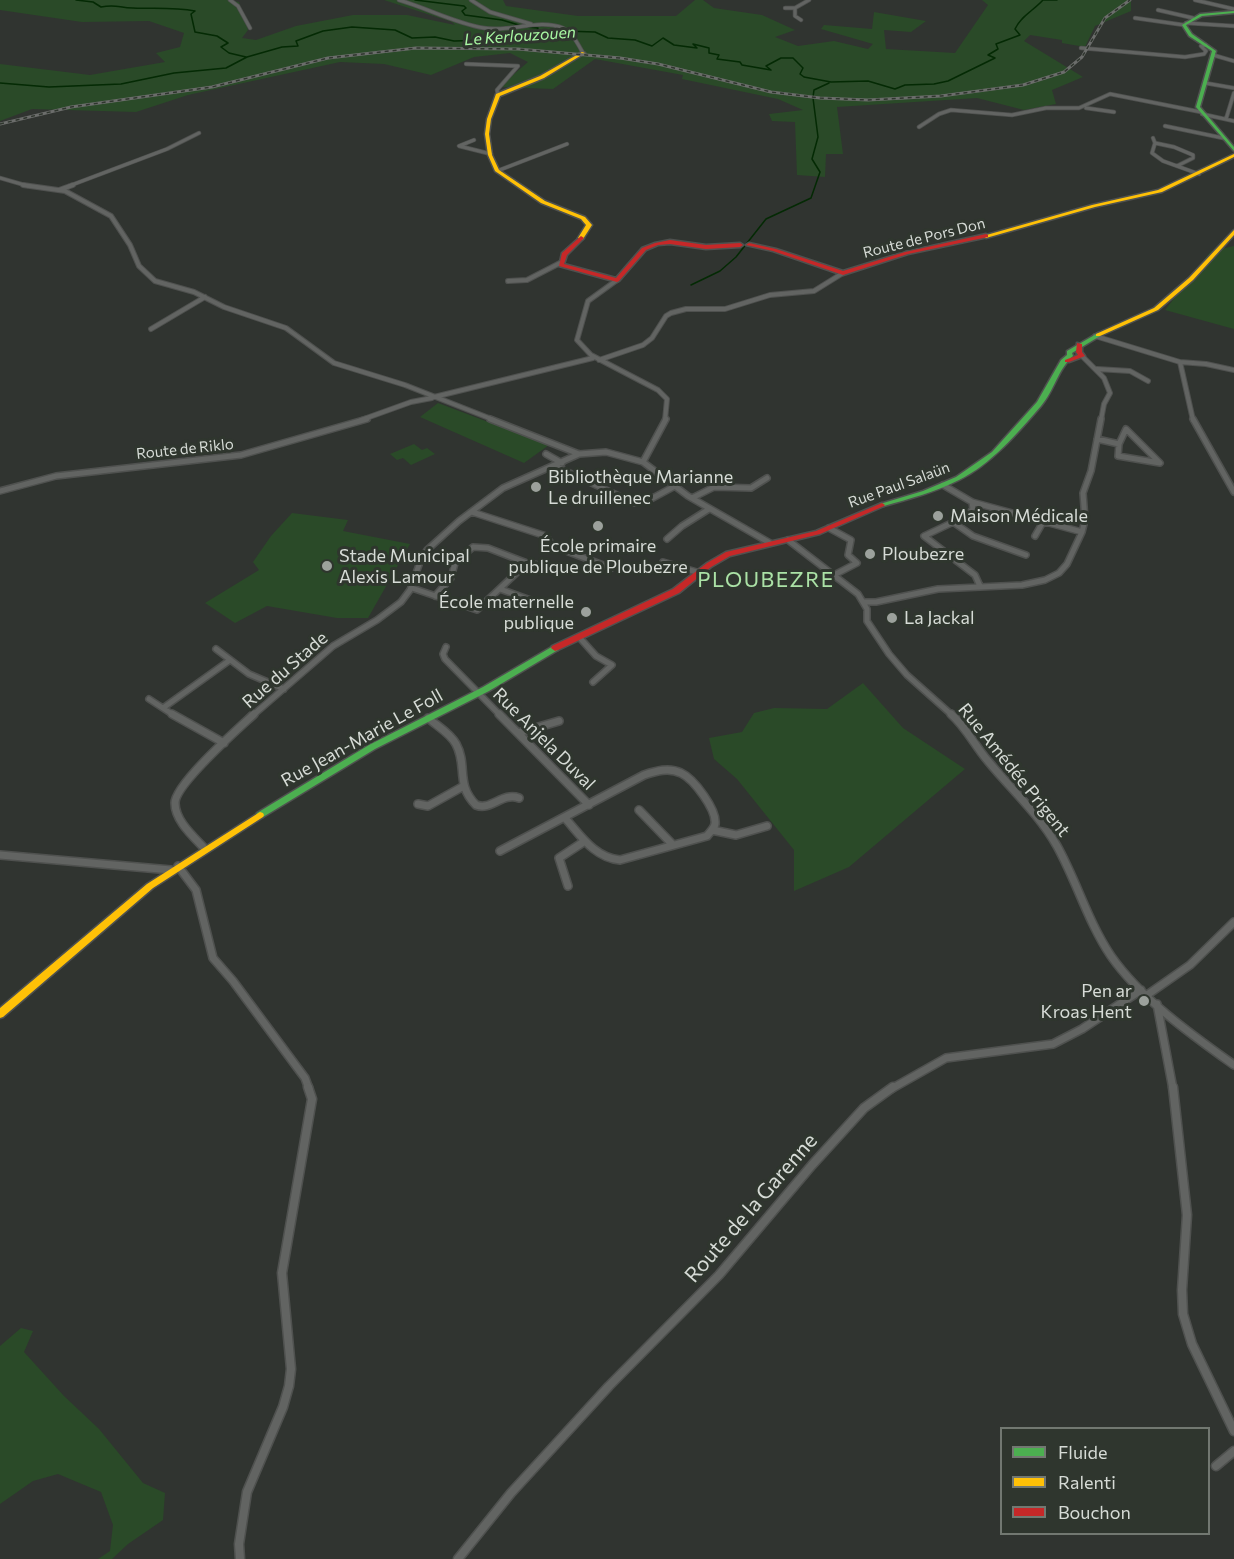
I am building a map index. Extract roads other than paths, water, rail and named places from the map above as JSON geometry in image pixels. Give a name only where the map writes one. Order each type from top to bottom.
[{"type":"main road","points":[[1234,11],[1188,22],[1185,29],[1214,51],[1199,101],[1201,113],[1234,150]]},
{"type":"main road","points":[[583,53],[522,87],[498,95],[487,125],[491,154],[497,171],[543,202],[583,218],[590,225],[588,232],[567,251],[560,262],[571,269],[617,280],[644,249],[670,242],[706,248],[745,245],[774,250],[843,273]]},
{"type":"main road","name":"Route de Pors Don","points":[[843,273],[907,253],[980,238],[1160,190],[1199,174],[1234,155]]},
{"type":"main road","name":"Rue Paul Salaün","points":[[770,543],[829,528],[870,508],[943,485],[994,453],[1040,403],[1062,365],[1095,336],[1156,309],[1191,279],[1234,231]]},
{"type":"main road","name":"Rue Jean-Marie Le Foll","points":[[0,1014],[135,897],[205,849],[372,747],[477,694],[543,653],[606,626],[675,591],[728,554],[770,543]]},
{"type":"street","points":[[230,0],[238,5],[250,28]]},
{"type":"street","points":[[399,0],[484,28],[522,27],[532,24]]},
{"type":"street","points":[[471,0],[474,4],[502,17],[532,24],[550,25],[568,31],[583,53]]},
{"type":"street","points":[[785,8],[795,8],[808,0]]},
{"type":"street","points":[[1196,0],[1220,4],[1234,11]]},
{"type":"street","points":[[795,8],[795,16],[801,20]]},
{"type":"street","points":[[1158,10],[1188,22]]},
{"type":"street","points":[[1135,18],[1146,21],[1234,26]]},
{"type":"street","points":[[1081,48],[1185,57],[1204,54],[1206,51],[1201,46],[1206,45]]},
{"type":"street","points":[[1213,55],[1234,61]]},
{"type":"street","points":[[466,64],[478,67],[501,64],[518,66],[497,90],[498,95]]},
{"type":"street","points":[[1205,83],[1234,88]]},
{"type":"street","points":[[1226,119],[1234,93]]},
{"type":"street","points":[[1079,108],[1113,94],[1234,121]]},
{"type":"street","points":[[919,127],[939,114],[951,110],[1012,115],[1046,108],[1079,108],[1114,112]]},
{"type":"street","points":[[1165,126],[1223,138]]},
{"type":"street","points":[[59,190],[167,149],[199,133]]},
{"type":"street","points":[[1152,138],[1155,143],[1174,147],[1193,155],[1193,158],[1178,166]]},
{"type":"street","points":[[474,140],[459,146],[491,154]]},
{"type":"street","points":[[1155,143],[1152,153],[1154,156],[1199,174]]},
{"type":"street","points":[[497,171],[567,144]]},
{"type":"street","points":[[0,178],[31,187],[59,190],[100,208],[111,216],[130,245],[139,266],[149,277],[286,328],[334,363],[386,378],[579,454],[606,452],[643,462],[709,509],[770,543]]},
{"type":"street","points":[[508,281],[514,283],[526,280],[560,262]]},
{"type":"street","name":"Route de Pors Don","points":[[436,398],[596,359],[643,345],[652,338],[666,316],[671,313],[686,309],[725,309],[770,295],[814,291],[843,273]]},
{"type":"street","points":[[617,280],[588,301],[578,336],[578,344],[582,350],[596,359],[628,372],[664,395],[668,400],[662,428],[643,462]]},
{"type":"street","points":[[151,329],[205,297]]},
{"type":"street","points":[[1095,336],[1180,362],[1206,364],[1234,370]]},
{"type":"street","points":[[864,602],[876,602],[938,589],[1022,585],[1045,580],[1059,573],[1067,564],[1082,532],[1085,520],[1083,493],[1091,471],[1104,404],[1110,393],[1107,382],[1092,363],[1077,354]]},
{"type":"street","points":[[1180,362],[1194,424],[1234,492]]},
{"type":"street","points":[[1097,369],[1127,370],[1137,373],[1148,381]]},
{"type":"street","name":"Route de Riklo","points":[[0,491],[56,476],[241,455],[369,418],[423,399],[436,398]]},
{"type":"street","points":[[1126,429],[1160,463],[1118,456],[1119,444],[1126,429]]},
{"type":"street","points":[[1097,439],[1119,444]]},
{"type":"street","points":[[546,454],[562,462]]},
{"type":"street","name":"Rue du Stade","points":[[205,849],[177,814],[175,799],[181,786],[224,743],[333,646],[393,609],[412,588],[427,550],[472,512],[504,486],[579,454]]},
{"type":"street","points":[[555,466],[634,503],[649,500],[675,486]]},
{"type":"street","points":[[692,498],[713,486],[731,485],[751,488],[767,478]]},
{"type":"street","points":[[943,485],[972,502],[1082,532]]},
{"type":"street","points":[[972,502],[974,507],[971,512],[924,536],[975,575],[980,586]]},
{"type":"street","points":[[667,540],[682,526],[709,509]]},
{"type":"street","points":[[472,512],[546,536],[553,546],[610,568]]},
{"type":"street","points":[[953,522],[973,536],[1026,555]]},
{"type":"street","points":[[1035,536],[1043,522]]},
{"type":"street","points":[[829,528],[851,540],[848,555],[857,563],[834,575]]},
{"type":"street","name":"Rue Amédée Prigent","points":[[788,540],[858,594],[864,602],[867,621],[889,654],[907,675],[959,721],[986,759],[1040,821],[1058,846],[1093,925],[1111,956],[1157,1004],[1197,1039],[1234,1065]]},
{"type":"street","points":[[435,596],[451,578],[455,563],[473,547],[488,548],[527,563],[544,566]]},
{"type":"street","points":[[663,562],[700,573]]},
{"type":"street","points":[[412,588],[474,610],[480,608],[527,563]]},
{"type":"street","points":[[500,589],[536,602]]},
{"type":"street","points":[[579,637],[596,656],[612,665],[593,682]]},
{"type":"street","name":"Rue Anjela Duval","points":[[446,647],[442,654],[445,659],[589,805]]},
{"type":"street","points":[[216,649],[249,674],[284,689]]},
{"type":"street","points":[[163,708],[230,660]]},
{"type":"street","points":[[149,699],[224,743]]},
{"type":"street","points":[[428,718],[453,739],[458,747],[462,787],[479,807],[485,807],[508,795],[519,798]]},
{"type":"street","points":[[518,733],[559,722]]},
{"type":"street","points":[[500,851],[656,770],[678,771],[691,778],[715,821],[707,836],[620,860],[607,859],[597,854],[565,818]]},
{"type":"street","points":[[417,804],[428,806],[462,787]]},
{"type":"street","points":[[639,810],[674,845]]},
{"type":"street","points":[[712,830],[736,835],[767,826]]},
{"type":"street","points":[[568,886],[559,858],[585,841]]},
{"type":"street","points":[[0,855],[175,868],[196,890],[213,958],[233,981],[305,1078],[312,1099],[282,1273],[291,1369],[289,1386],[283,1407],[248,1492],[239,1544],[240,1559]]},
{"type":"street","name":"Route de la Garenne","points":[[458,1559],[512,1493],[609,1386],[719,1275],[798,1180],[864,1108],[898,1084],[946,1058],[1053,1044],[1190,965],[1234,922]]},
{"type":"street","points":[[1157,1004],[1156,1016],[1167,1052],[1187,1215],[1181,1295],[1183,1314],[1196,1350],[1219,1394],[1234,1431]]},
{"type":"street","points":[[1216,1466],[1234,1451]]},
{"type":"waterway","points":[[76,0],[93,2],[101,7],[195,11],[191,14],[195,32],[217,36],[228,43],[221,47],[229,53],[246,57]]},
{"type":"waterway","points":[[415,0],[464,6],[466,8],[462,11],[465,15],[502,20],[522,26]]},
{"type":"waterway","name":"Le Kerlouzouen","points":[[0,83],[49,87],[121,84],[174,73],[226,68],[247,57],[282,47],[298,46],[296,41],[323,31],[352,27],[395,30],[412,38],[435,37],[454,41],[522,39],[563,31],[595,32],[608,38],[635,40],[652,46],[663,38],[674,45],[697,48],[693,44],[709,48],[709,53],[719,55],[717,59],[740,62],[742,65],[771,70],[766,66],[781,58],[793,58],[803,68],[800,74],[804,77],[831,82],[868,81],[895,89],[905,85],[948,81],[995,58],[988,55],[998,49],[996,44],[1020,35],[1015,29],[1024,17],[1043,0],[1057,0]]},
{"type":"waterway","points":[[525,27],[538,28],[536,33],[538,35]]},
{"type":"waterway","points":[[813,97],[814,90],[829,83]]},
{"type":"waterway","points":[[691,285],[720,271],[736,257],[766,219],[811,198],[820,172],[812,159],[818,137],[813,98]]},
{"type":"railway","points":[[0,124],[71,107],[212,87],[328,58],[416,48],[518,49],[620,58],[658,64],[771,92],[820,98],[868,100],[941,96],[1023,85],[1064,72],[1082,57],[1105,18],[1130,0]]},
{"type":"place","name":"Bibliothèque Marianne Le druillenec","points":[[536,487]]},
{"type":"place","name":"Maison Médicale","points":[[938,516]]},
{"type":"place","name":"École primaire publique de Ploubezre","points":[[598,526]]},
{"type":"place","name":"Ploubezre","points":[[870,554]]},
{"type":"place","name":"Stade Municipal Alexis Lamour","points":[[327,566]]},
{"type":"place","name":"École maternelle publique","points":[[586,612]]},
{"type":"place","name":"La Jackal","points":[[892,618]]},
{"type":"place","name":"Pen ar Kroas Hent","points":[[1144,1001]]},
{"type":"district","name":"PLOUBEZRE","points":[[766,580]]}]
